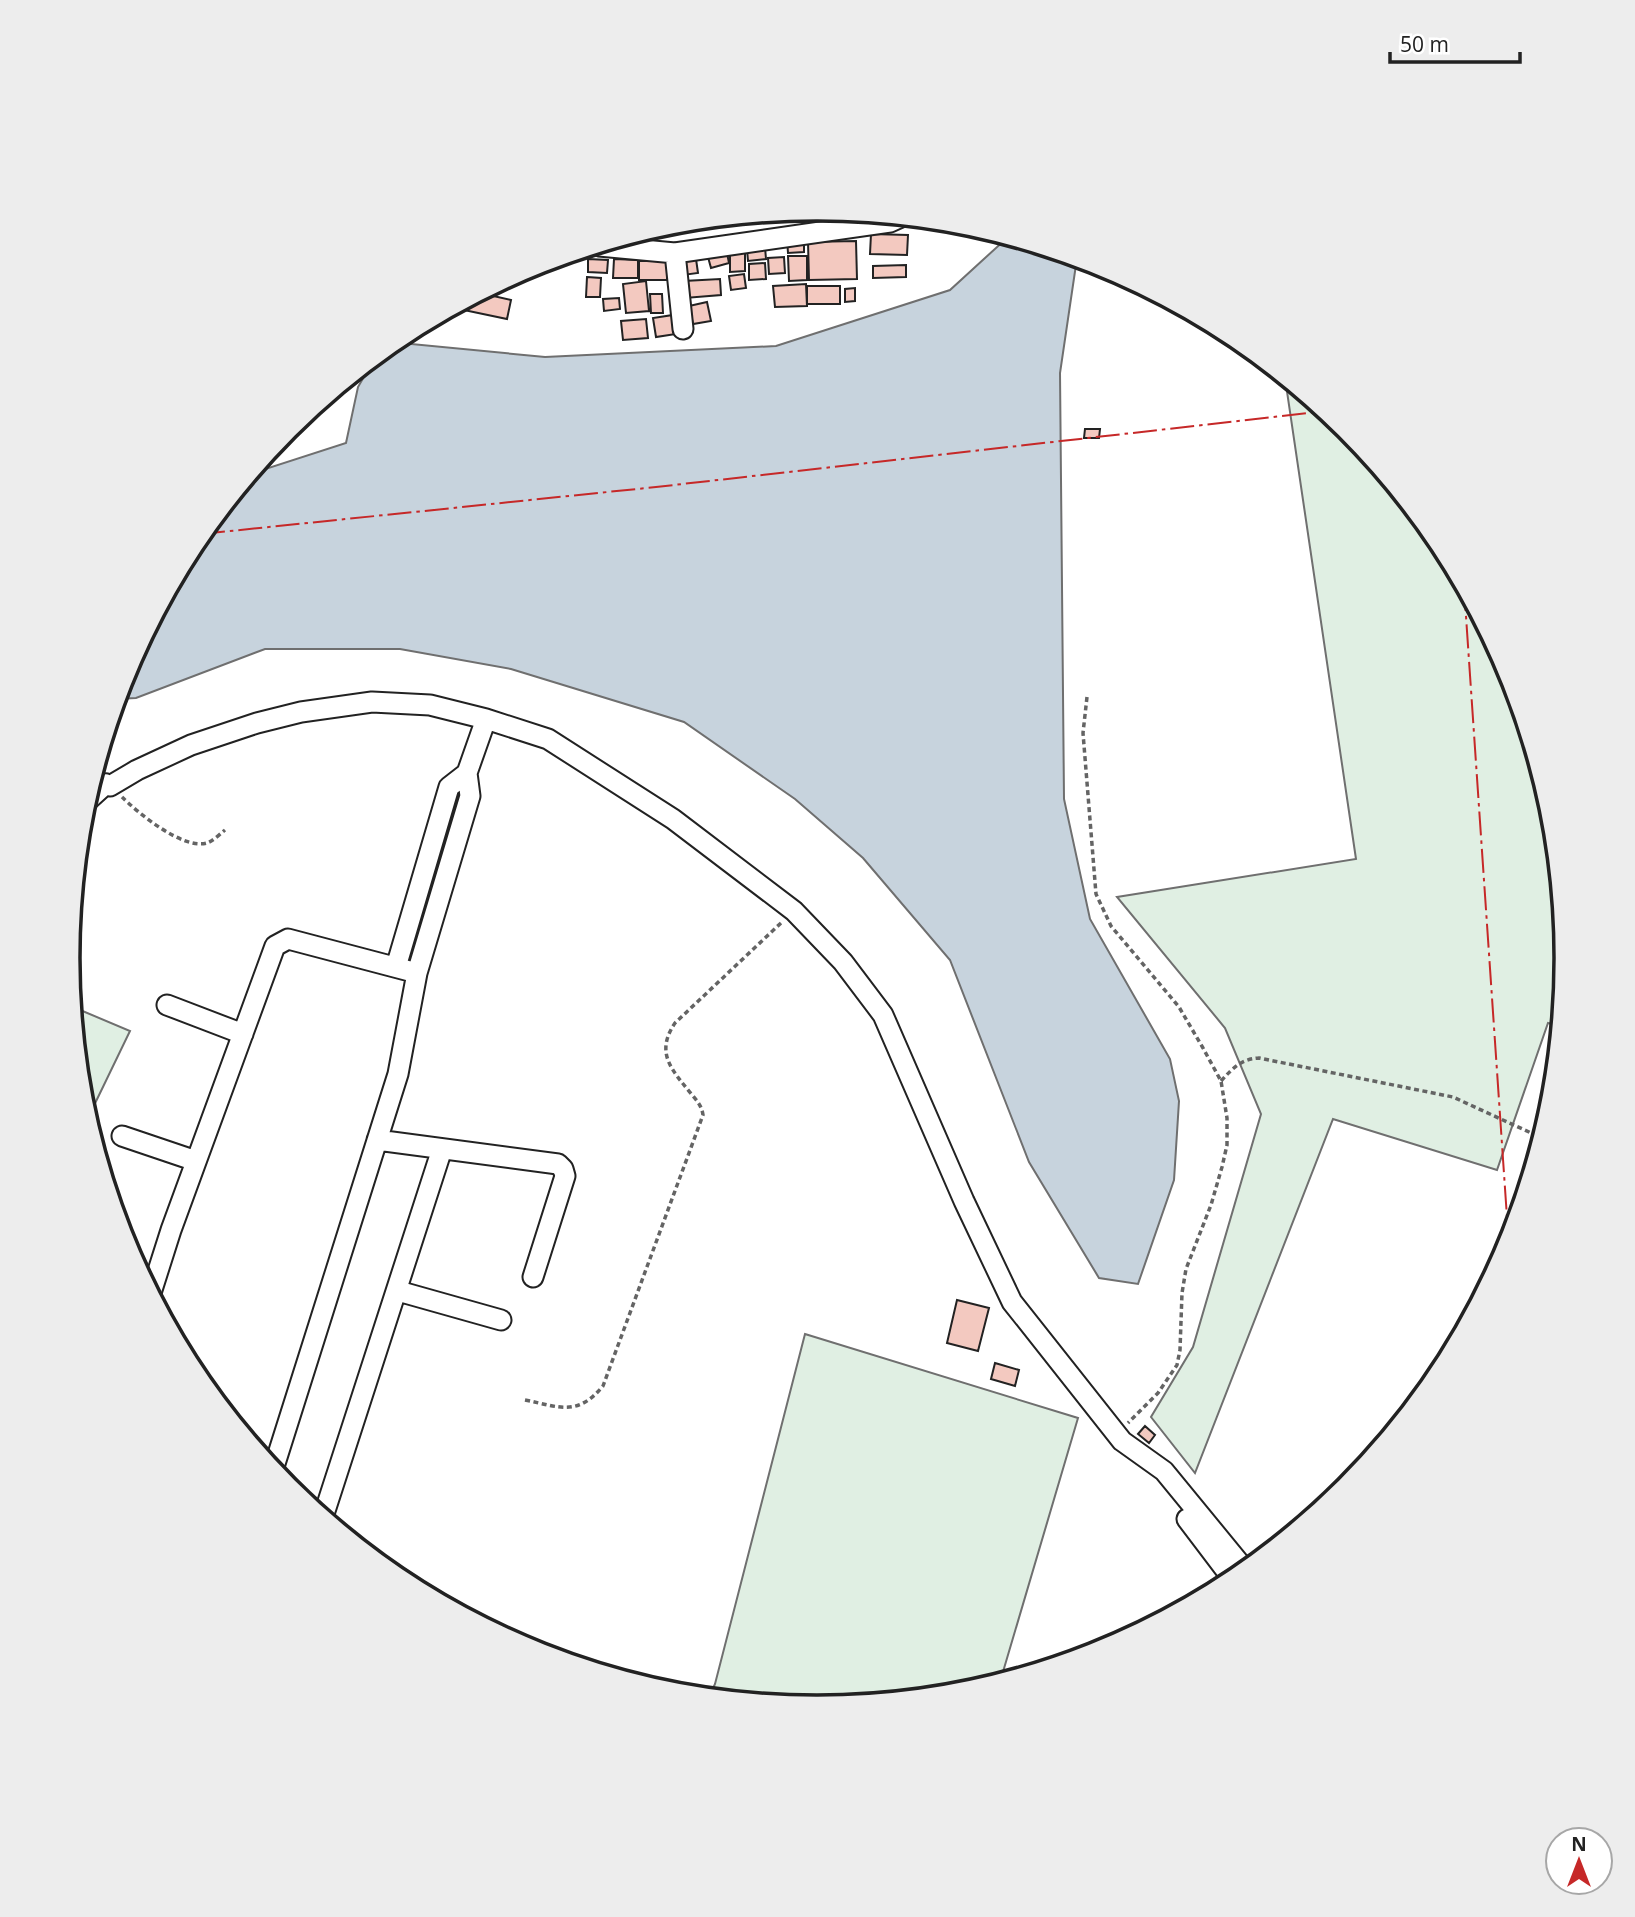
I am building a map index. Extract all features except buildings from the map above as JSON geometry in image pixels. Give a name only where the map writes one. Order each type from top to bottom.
[{"type":"street","points":[[623,248],[675,253],[876,224]]},
{"type":"street","points":[[675,253],[683,329]]},
{"type":"street","points":[[104,781],[137,770],[191,745],[257,723],[301,712],[372,702],[430,705],[548,739],[673,820],[794,911],[843,962],[883,1015],[1012,1302],[1116,1434],[1150,1463],[1164,1471],[1238,1563]]},
{"type":"street","points":[[277,1459],[398,1073],[416,973],[470,796],[467,773],[486,719]]},
{"type":"street","points":[[396,967],[449,787],[467,773]]},
{"type":"street","points":[[155,1280],[275,946],[288,939],[416,973]]},
{"type":"street","points":[[167,1004],[243,1034]]},
{"type":"street","points":[[122,1136],[196,1161]]},
{"type":"street","points":[[377,1140],[558,1164],[565,1176],[533,1277]]},
{"type":"street","points":[[326,1508],[442,1149]]},
{"type":"street","points":[[398,1290],[501,1320]]},
{"type":"street","points":[[1150,1463],[1155,1477],[1227,1571]]},
{"type":"path","points":[[1087,697],[1083,733],[1097,894],[1111,926],[1179,1007],[1221,1081],[1226,1108],[1227,1145],[1211,1205],[1186,1269],[1177,1365],[1158,1393],[1116,1434]]},
{"type":"path","points":[[104,781],[135,810],[190,843],[208,843],[225,830]]},
{"type":"path","points":[[525,1400],[566,1408],[582,1406],[603,1387],[702,1115],[700,1105],[673,1072],[666,1058],[669,1033],[676,1023],[794,911]]},
{"type":"path","points":[[1221,1081],[1238,1063],[1259,1058],[1453,1097],[1533,1134]]},
{"type":"green space","points":[[1287,391],[1339,437],[1402,510],[1456,590],[1498,676],[1529,768],[1548,862],[1553,910],[1553,1007],[1551,1024],[1548,1023],[1497,1170],[1333,1119],[1195,1473],[1151,1417],[1193,1347],[1261,1114],[1225,1028],[1117,897],[1356,859]]},
{"type":"green space","points":[[82,1011],[130,1031],[95,1103]]},
{"type":"green space","points":[[805,1334],[1078,1418],[1003,1671],[914,1689],[866,1694],[769,1694],[713,1688]]},
{"type":"shaded area","points":[[999,245],[1075,269],[1060,373],[1064,799],[1090,919],[1170,1059],[1179,1101],[1174,1180],[1138,1284],[1099,1278],[1029,1162],[950,960],[863,858],[795,799],[684,722],[511,669],[400,649],[265,649],[136,698],[129,698],[179,590],[233,510],[267,468],[346,443],[358,387],[362,379],[411,344],[545,357],[776,346],[950,290]]},
{"type":"power","points":[[217,532],[656,487],[1312,413]]},
{"type":"power","points":[[1465,609],[1507,1217]]}]
